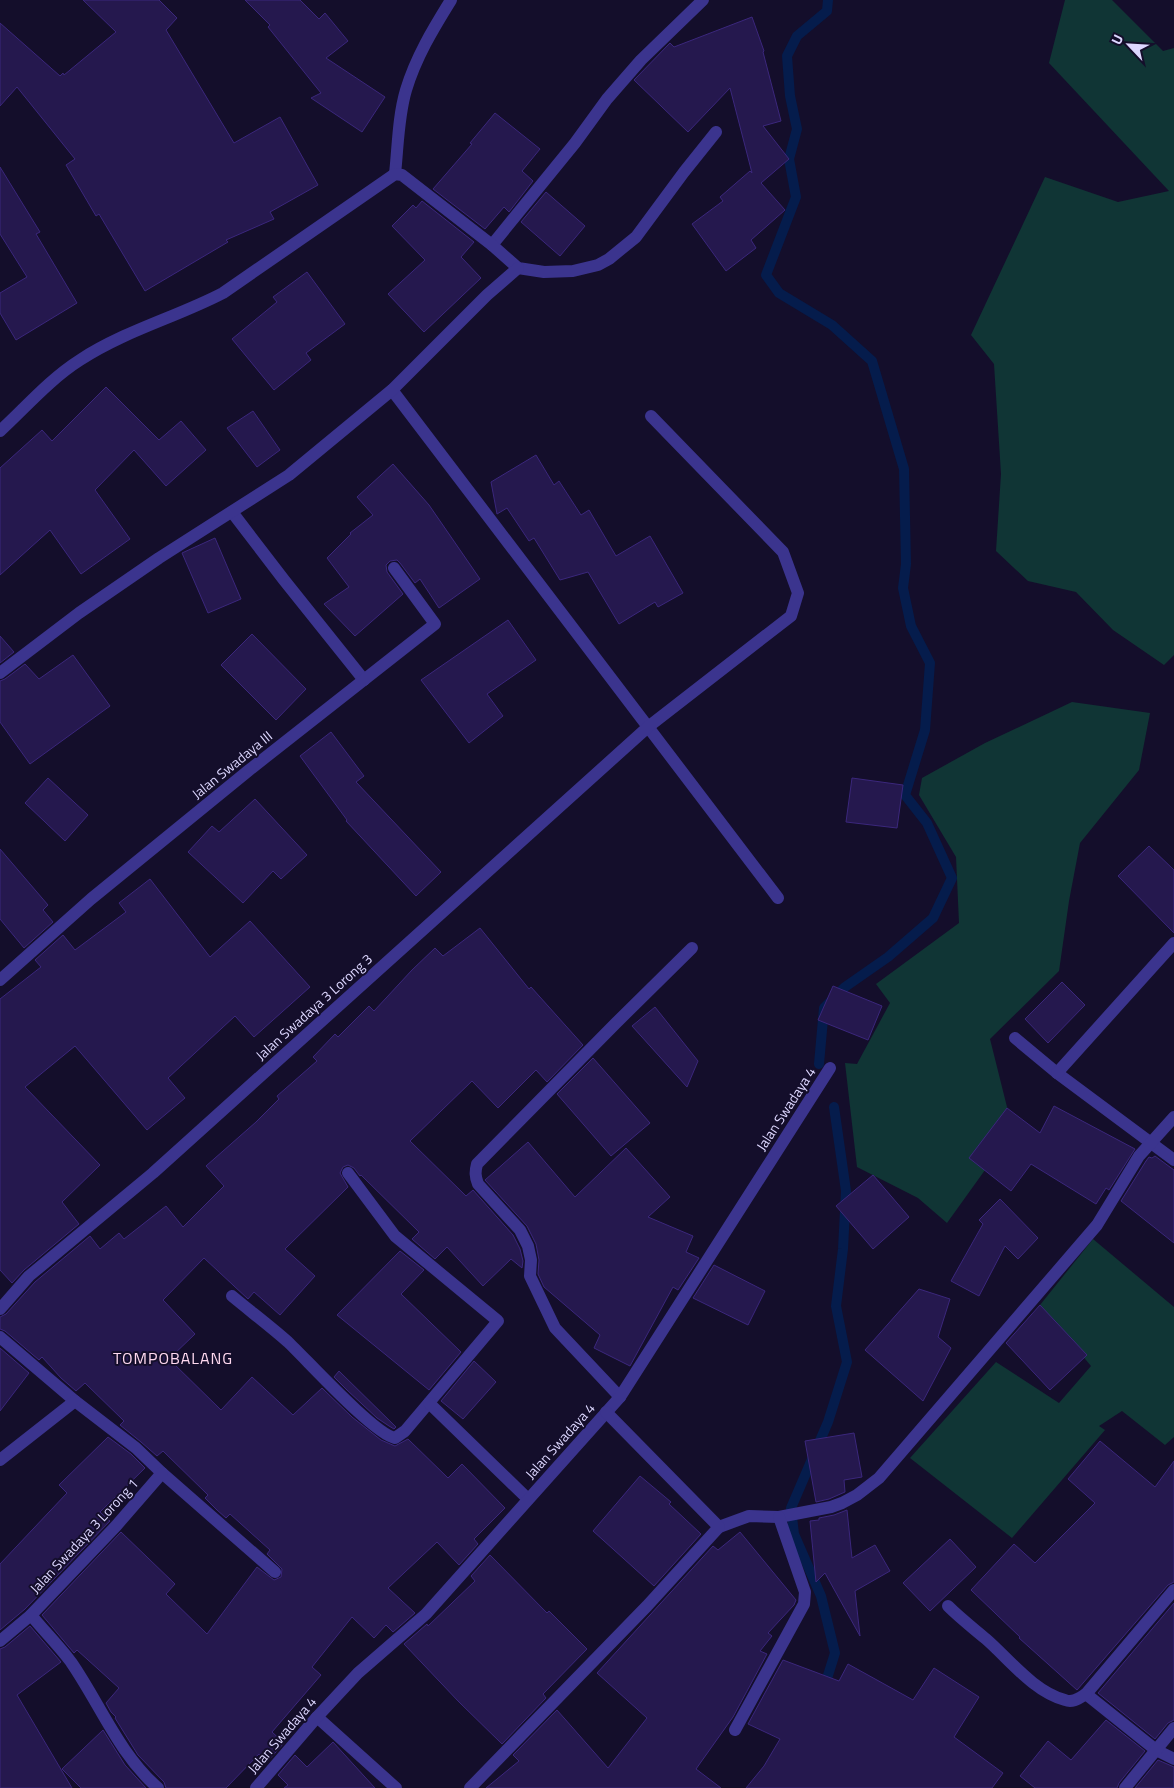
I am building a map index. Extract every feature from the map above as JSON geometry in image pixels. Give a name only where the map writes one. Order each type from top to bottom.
[{"type":"street","points":[[395,174],[399,127],[405,92],[416,62],[450,0]]},
{"type":"street","points":[[492,245],[575,143],[613,92],[641,60],[703,0]]},
{"type":"street","points":[[0,431],[52,382],[80,360],[101,348],[159,321],[196,307],[223,293],[395,174],[402,175],[492,245],[518,268],[544,272],[573,271],[609,259],[636,237],[716,132]]},
{"type":"street","points":[[0,673],[79,613],[159,558],[289,475],[392,390],[487,295],[518,268]]},
{"type":"street","points":[[392,390],[778,898]]},
{"type":"street","name":"Jalan Swadaya 3 Lorong 3","points":[[0,1309],[29,1276],[153,1172],[648,727],[791,616],[798,593],[783,552],[651,416]]},
{"type":"street","points":[[232,512],[364,680]]},
{"type":"street","name":"Jalan Swadaya III","points":[[0,980],[91,899],[248,771],[435,624],[394,568]]},
{"type":"street","points":[[1057,1073],[1174,943]]},
{"type":"street","points":[[620,1397],[555,1328],[530,1276],[529,1253],[520,1230],[478,1184],[474,1176],[477,1164],[692,948]]},
{"type":"street","points":[[1015,1038],[1057,1073],[1174,1160]]},
{"type":"street","name":"Jalan Swadaya 4","points":[[256,1788],[358,1673],[426,1614],[620,1397],[830,1068]]},
{"type":"street","points":[[470,1788],[647,1606],[719,1526],[750,1516],[779,1517],[809,1512],[842,1503],[878,1478],[1097,1225],[1134,1164],[1150,1142],[1174,1117]]},
{"type":"street","points":[[232,1296],[288,1342],[382,1433],[395,1438],[405,1431],[498,1321],[395,1236],[348,1173]]},
{"type":"street","points":[[0,1337],[75,1401],[136,1448],[276,1572]]},
{"type":"street","points":[[0,1460],[75,1401]]},
{"type":"street","points":[[429,1403],[528,1499]]},
{"type":"street","points":[[606,1412],[719,1526]]},
{"type":"street","name":"Jalan Swadaya 3 Lorong 1","points":[[158,1788],[129,1757],[70,1662],[31,1615],[116,1526],[162,1473]]},
{"type":"street","points":[[735,1730],[804,1604],[805,1592],[779,1517]]},
{"type":"street","points":[[948,1606],[1016,1668],[1046,1692],[1066,1701],[1076,1700],[1086,1694],[1174,1590]]},
{"type":"street","points":[[0,1641],[31,1615]]},
{"type":"street","points":[[1086,1694],[1156,1750],[1174,1759]]},
{"type":"street","points":[[317,1717],[396,1788]]},
{"type":"street","points":[[1125,1788],[1174,1728]]},
{"type":"green space","points":[[1065,0],[1112,0],[1163,51],[1174,48],[1174,655],[1164,665],[1113,630],[1076,592],[1028,581],[996,551],[1001,474],[994,364],[971,335],[1045,177],[1118,202],[1169,191],[1049,63]]},
{"type":"green space","points":[[1072,702],[1150,713],[1139,770],[1080,843],[1059,971],[990,1039],[1013,1131],[947,1223],[918,1198],[857,1167],[845,1063],[857,1064],[890,1003],[876,984],[959,923],[956,857],[919,795],[922,778],[985,743]]},
{"type":"green space","points":[[1093,1239],[1174,1307],[1174,1437],[1165,1445],[1122,1411],[1099,1426],[1105,1430],[1012,1538],[910,1458],[996,1362],[1059,1403],[1091,1366],[1040,1305]]},
{"type":"building","points":[[83,0],[159,0],[177,18],[166,30],[234,143],[280,117],[318,185],[270,212],[274,219],[226,240],[228,242],[145,291],[99,214],[96,216],[66,165],[75,159],[17,87],[0,106],[0,23],[60,76],[63,73],[64,75],[116,32]]},
{"type":"building","points":[[245,0],[300,0],[319,19],[325,13],[348,41],[326,58],[385,97],[362,132],[311,98],[321,93],[268,27],[270,25]]},
{"type":"building","points":[[752,17],[764,51],[781,121],[763,126],[789,159],[761,183],[785,210],[751,240],[756,248],[726,271],[692,224],[723,201],[720,197],[750,171],[752,173],[730,88],[688,132],[634,80],[670,43],[674,47]]},
{"type":"building","points":[[495,113],[540,149],[522,171],[533,181],[509,212],[504,207],[485,229],[433,189],[472,144],[470,143]]},
{"type":"building","points":[[0,167],[40,232],[36,234],[77,303],[16,340],[0,313],[0,293],[27,277],[0,234]]},
{"type":"building","points":[[546,192],[585,226],[560,256],[521,222]]},
{"type":"building","points":[[422,201],[474,242],[461,257],[481,278],[424,332],[388,294],[425,260],[392,226],[413,205],[416,208]]},
{"type":"building","points":[[307,272],[345,324],[306,353],[311,360],[274,390],[232,339],[277,302],[273,297]]},
{"type":"building","points":[[106,387],[159,440],[181,421],[206,450],[166,486],[134,450],[95,490],[130,539],[81,574],[50,530],[0,575],[0,468],[42,430],[52,441]]},
{"type":"building","points":[[253,411],[280,450],[257,467],[227,428]]},
{"type":"building","points":[[536,455],[554,485],[559,481],[581,515],[589,510],[616,556],[650,536],[683,593],[658,607],[655,602],[619,624],[588,572],[560,580],[534,538],[529,541],[507,508],[497,514],[491,482]]},
{"type":"building","points":[[393,464],[429,505],[480,579],[439,608],[420,579],[415,583],[397,560],[390,561],[386,565],[387,572],[403,594],[355,636],[324,604],[349,587],[327,558],[350,533],[373,515],[357,497]]},
{"type":"building","points":[[215,538],[241,599],[208,613],[182,553]]},
{"type":"building","points":[[508,620],[536,660],[487,694],[503,716],[469,743],[421,680]]},
{"type":"building","points":[[252,634],[306,689],[276,720],[221,665]]},
{"type":"building","points":[[0,636],[14,652],[0,663]]},
{"type":"building","points":[[73,655],[110,706],[30,764],[0,722],[0,681],[25,664],[39,679]]},
{"type":"building","points":[[331,732],[364,776],[356,782],[441,872],[416,896],[346,821],[300,756]]},
{"type":"building","points":[[48,778],[88,815],[65,841],[25,803]]},
{"type":"building","points":[[852,778],[903,785],[897,828],[846,822]]},
{"type":"building","points":[[255,799],[307,855],[281,879],[273,871],[243,903],[188,852],[212,826],[219,832]]},
{"type":"building","points":[[1149,846],[1174,870],[1174,933],[1118,876]]},
{"type":"building","points":[[0,849],[48,905],[43,910],[53,922],[24,948],[0,919]]},
{"type":"building","points":[[150,879],[210,957],[250,921],[310,987],[254,1037],[235,1016],[168,1078],[185,1098],[147,1130],[75,1046],[25,1087],[100,1165],[62,1202],[79,1224],[24,1270],[12,1283],[0,1270],[0,999],[41,967],[35,960],[63,935],[75,950],[126,912],[119,903]]},
{"type":"building","points":[[480,928],[529,989],[531,987],[583,1045],[547,1082],[536,1070],[498,1108],[472,1081],[410,1141],[466,1196],[473,1190],[513,1235],[520,1249],[523,1261],[522,1268],[511,1259],[483,1286],[447,1247],[435,1259],[412,1239],[419,1232],[354,1168],[348,1165],[343,1167],[340,1173],[348,1187],[285,1249],[315,1276],[280,1315],[254,1292],[248,1299],[204,1258],[163,1300],[195,1334],[169,1359],[221,1410],[252,1377],[293,1415],[322,1388],[352,1417],[381,1440],[395,1446],[408,1439],[448,1478],[462,1464],[505,1508],[474,1539],[478,1544],[459,1565],[437,1542],[388,1588],[415,1613],[393,1632],[386,1625],[374,1638],[352,1617],[312,1667],[321,1675],[272,1732],[284,1743],[267,1762],[259,1754],[226,1788],[166,1788],[164,1782],[138,1755],[106,1703],[119,1688],[77,1650],[74,1653],[42,1615],[121,1532],[175,1584],[166,1594],[207,1634],[257,1567],[274,1580],[281,1577],[282,1569],[267,1554],[270,1550],[230,1514],[226,1518],[217,1510],[205,1498],[208,1495],[163,1451],[157,1456],[120,1425],[124,1421],[85,1383],[76,1391],[42,1357],[39,1360],[5,1331],[0,1329],[0,1317],[6,1314],[35,1282],[90,1236],[100,1249],[119,1233],[124,1239],[166,1206],[183,1227],[224,1186],[206,1166],[256,1122],[279,1099],[277,1096],[317,1061],[313,1057],[335,1034],[338,1037],[369,1006],[374,1011],[435,948],[443,956]]},
{"type":"building","points":[[1062,982],[1085,1005],[1048,1043],[1025,1019]]},
{"type":"building","points":[[833,986],[882,1006],[868,1040],[818,1020]]},
{"type":"building","points":[[655,1007],[698,1061],[687,1087],[632,1026]]},
{"type":"building","points":[[593,1058],[650,1123],[611,1156],[557,1094]]},
{"type":"building","points":[[1054,1106],[1135,1149],[1109,1190],[1106,1188],[1096,1204],[1031,1164],[1011,1191],[969,1158],[1007,1108],[1040,1133]]},
{"type":"building","points":[[528,1142],[575,1197],[626,1148],[670,1197],[648,1217],[693,1236],[686,1252],[699,1258],[678,1290],[673,1287],[630,1366],[594,1348],[600,1335],[544,1287],[538,1274],[539,1260],[536,1244],[527,1226],[485,1180]]},
{"type":"building","points":[[1155,1156],[1174,1170],[1174,1243],[1121,1201],[1149,1157]]},
{"type":"building","points":[[873,1175],[909,1217],[873,1249],[836,1206]]},
{"type":"building","points":[[1000,1199],[1038,1238],[1018,1259],[1005,1246],[979,1296],[951,1281],[983,1224],[979,1220]]},
{"type":"building","points":[[400,1251],[424,1270],[401,1294],[461,1352],[429,1390],[337,1315]]},
{"type":"building","points":[[714,1265],[765,1291],[748,1325],[693,1298]]},
{"type":"building","points":[[919,1289],[950,1299],[938,1337],[951,1348],[923,1401],[865,1350]]},
{"type":"building","points":[[1040,1305],[1087,1355],[1050,1390],[1006,1343]]},
{"type":"building","points":[[0,1348],[29,1373],[0,1411]]},
{"type":"building","points":[[474,1361],[496,1382],[463,1419],[441,1401]]},
{"type":"building","points":[[339,1371],[396,1427],[394,1429],[377,1418],[334,1377]]},
{"type":"building","points":[[854,1433],[862,1477],[844,1480],[845,1492],[816,1502],[805,1441]]},
{"type":"building","points":[[108,1437],[131,1454],[145,1468],[100,1512],[110,1521],[25,1609],[0,1630],[0,1564],[67,1493],[59,1485]]},
{"type":"building","points":[[1100,1441],[1155,1487],[1174,1461],[1174,1582],[1168,1585],[1077,1690],[1019,1638],[971,1590],[1014,1544],[1035,1563],[1095,1503],[1068,1479]]},
{"type":"building","points":[[640,1476],[671,1502],[669,1504],[701,1534],[654,1586],[593,1531]]},
{"type":"building","points":[[847,1510],[852,1558],[875,1545],[890,1571],[855,1591],[860,1636],[825,1573],[816,1582],[810,1521],[819,1520],[819,1518]]},
{"type":"building","points":[[740,1532],[796,1600],[794,1605],[768,1633],[772,1636],[760,1651],[767,1654],[733,1717],[696,1769],[721,1788],[486,1788],[519,1761],[513,1755],[557,1710],[608,1768],[647,1718],[597,1673],[713,1546],[718,1550]]},
{"type":"building","points":[[950,1539],[976,1567],[930,1611],[903,1583]]},
{"type":"building","points":[[490,1555],[547,1613],[549,1611],[587,1649],[543,1694],[546,1698],[502,1744],[404,1644],[427,1624],[428,1626],[475,1581],[471,1576]]},
{"type":"building","points":[[1174,1603],[1174,1720],[1168,1723],[1155,1739],[1098,1693]]},
{"type":"building","points":[[30,1626],[61,1662],[17,1695],[72,1788],[0,1788],[0,1649]]},
{"type":"building","points":[[783,1660],[839,1681],[848,1664],[913,1700],[934,1668],[979,1697],[954,1737],[1003,1773],[992,1788],[746,1788],[764,1766],[780,1739],[748,1724]]},
{"type":"building","points":[[1106,1720],[1145,1751],[1117,1788],[1035,1788],[1020,1776],[1048,1741],[1071,1760]]},
{"type":"building","points":[[103,1730],[125,1765],[146,1788],[81,1788],[62,1769]]},
{"type":"building","points":[[333,1742],[375,1788],[284,1788],[288,1785],[278,1775],[295,1755],[307,1767]]},
{"type":"building","points":[[1158,1760],[1174,1767],[1174,1788],[1135,1788]]},
{"type":"waterway","points":[[819,1064],[824,1008],[845,987],[888,957],[933,918],[952,878],[927,823],[905,795],[925,730],[930,663],[911,626],[903,588],[906,564],[904,469],[872,361],[832,325],[779,293],[766,275],[796,197],[789,159],[797,129],[790,96],[787,56],[797,36],[827,11],[828,0]]},
{"type":"waterway","points":[[824,1688],[835,1653],[821,1596],[794,1534],[791,1508],[828,1422],[847,1362],[836,1306],[843,1249],[846,1191],[834,1107]]},
{"type":"district","name":"TOMPOBALANG","points":[[173,1358]]}]
